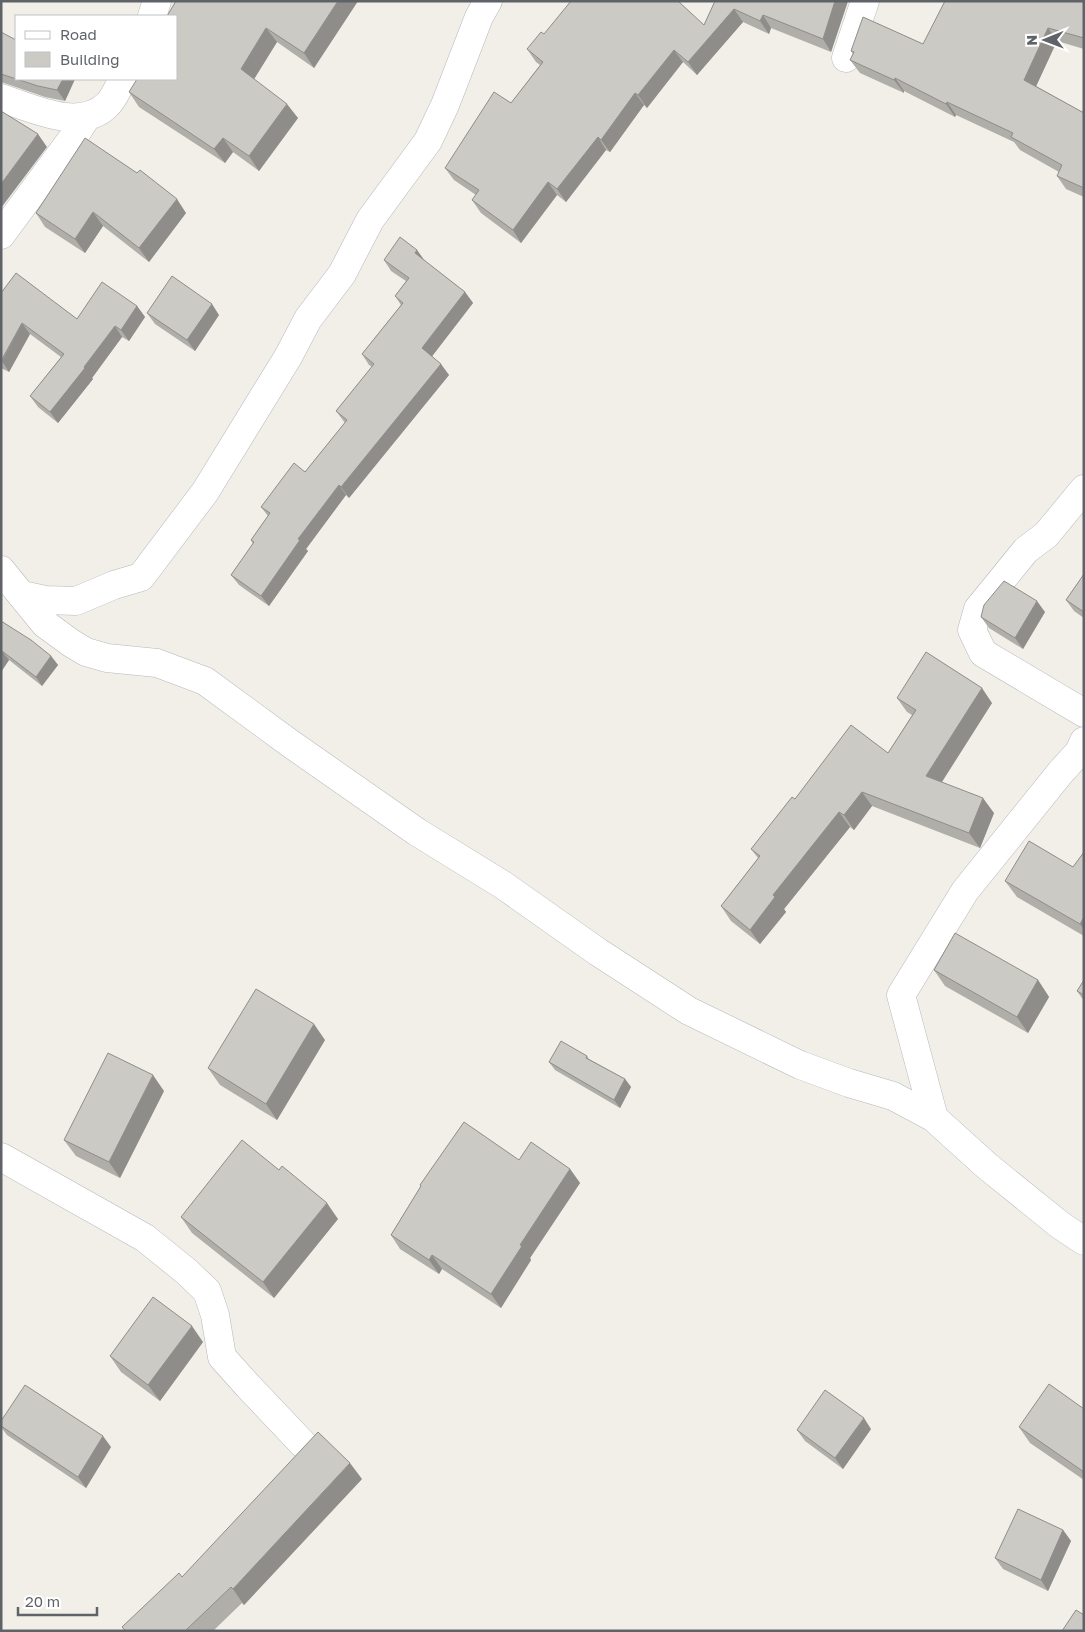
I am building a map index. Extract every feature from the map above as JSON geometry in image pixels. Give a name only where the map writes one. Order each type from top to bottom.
[{"type":"street","points":[[152,15],[157,1]]},
{"type":"street","points":[[22,595],[44,600],[76,601],[114,585],[141,577],[147,570],[205,492],[288,357],[308,319],[342,274],[370,220],[428,141],[479,17],[488,1]]},
{"type":"street","points":[[846,58],[866,1]]},
{"type":"street","points":[[1,98],[66,118],[86,118],[98,113],[109,104],[122,80]]},
{"type":"street","points":[[1,235],[86,118]]},
{"type":"street","points":[[1084,490],[1046,536],[1026,550],[978,609],[972,630],[984,653],[1084,713]]},
{"type":"street","points":[[1,570],[45,624],[71,643],[86,652],[107,658],[157,663],[205,681],[417,832],[503,885],[598,952],[689,1011],[800,1065],[849,1083],[893,1096],[934,1118],[987,1166],[1060,1225],[1084,1241]]},
{"type":"street","points":[[934,1118],[901,995],[964,891],[1079,752],[1084,741]]},
{"type":"street","points":[[1,1157],[145,1238],[207,1291],[215,1315],[222,1357],[303,1444]]},
{"type":"building","points":[[176,1],[338,1],[304,53],[266,28],[241,69],[287,104],[249,156],[223,138],[214,149],[129,92],[136,80],[178,80],[178,15],[168,15]]},
{"type":"building","points":[[571,1],[678,1],[704,25],[715,1],[835,1],[823,39],[763,15],[760,21],[734,9],[688,62],[674,50],[638,95],[635,93],[601,140],[598,137],[557,189],[548,182],[513,230],[472,200],[479,190],[445,168],[494,92],[511,103],[543,62],[527,49],[541,32],[544,34]]},
{"type":"building","points":[[945,1],[1084,1],[1084,38],[1048,28],[1024,80],[1084,113],[1084,188],[1057,176],[1062,165],[1011,137],[1013,133],[947,102],[946,104],[895,78],[894,80],[850,60],[854,52],[851,51],[863,17],[923,44]]},
{"type":"building","points":[[1,32],[15,39],[15,79],[1,74]]},
{"type":"building","points":[[19,80],[62,80],[57,90]]},
{"type":"building","points":[[1,111],[38,134],[1,184]]},
{"type":"building","points":[[85,138],[137,173],[140,170],[177,199],[139,248],[93,212],[75,239],[36,213]]},
{"type":"building","points":[[400,237],[417,250],[415,253],[465,292],[422,348],[441,364],[341,487],[339,485],[298,539],[300,540],[261,596],[231,575],[254,542],[251,540],[270,513],[261,507],[294,463],[305,472],[347,420],[336,411],[374,364],[362,354],[403,303],[395,296],[409,278],[384,260]]},
{"type":"building","points":[[16,273],[77,319],[102,282],[137,306],[121,330],[115,326],[50,412],[30,396],[64,354],[22,323],[1,361],[1,293]]},
{"type":"building","points":[[172,276],[212,304],[187,340],[147,313]]},
{"type":"building","points":[[1084,574],[1084,612],[1066,600]]},
{"type":"building","points":[[1004,581],[1037,601],[1015,638],[981,617],[984,605]]},
{"type":"building","points":[[1,621],[31,640],[51,656],[36,677],[2,651],[1,653]]},
{"type":"building","points":[[926,652],[982,688],[926,776],[983,798],[969,833],[862,792],[844,815],[839,812],[773,895],[775,897],[750,930],[721,906],[760,856],[751,849],[792,797],[795,799],[851,725],[888,753],[916,710],[897,698]]},
{"type":"building","points":[[1029,841],[1073,867],[1084,852],[1084,917],[1080,924],[1005,881]]},
{"type":"building","points":[[955,933],[1038,980],[1017,1017],[934,970]]},
{"type":"building","points":[[1084,980],[1084,995],[1077,991]]},
{"type":"building","points":[[256,989],[314,1024],[266,1104],[208,1068]]},
{"type":"building","points":[[561,1041],[587,1056],[586,1058],[625,1079],[614,1100],[549,1062]]},
{"type":"building","points":[[108,1053],[153,1075],[109,1162],[64,1140]]},
{"type":"building","points":[[464,1122],[519,1160],[531,1142],[570,1169],[520,1245],[522,1246],[491,1294],[432,1255],[429,1260],[391,1235],[420,1185]]},
{"type":"building","points":[[242,1140],[279,1170],[282,1166],[327,1203],[263,1282],[181,1217]]},
{"type":"building","points":[[153,1297],[192,1326],[148,1385],[110,1356]]},
{"type":"building","points":[[1049,1384],[1084,1409],[1084,1472],[1019,1427]]},
{"type":"building","points":[[25,1385],[103,1436],[78,1477],[1,1426],[1,1421]]},
{"type":"building","points":[[825,1390],[864,1418],[835,1458],[797,1430]]},
{"type":"building","points":[[318,1432],[350,1463],[233,1589],[231,1587],[185,1631],[126,1631],[122,1627],[179,1573],[182,1577]]},
{"type":"building","points":[[1018,1509],[1063,1530],[1041,1580],[995,1558]]},
{"type":"building","points":[[1076,1610],[1084,1615],[1084,1631],[1062,1631]]}]
